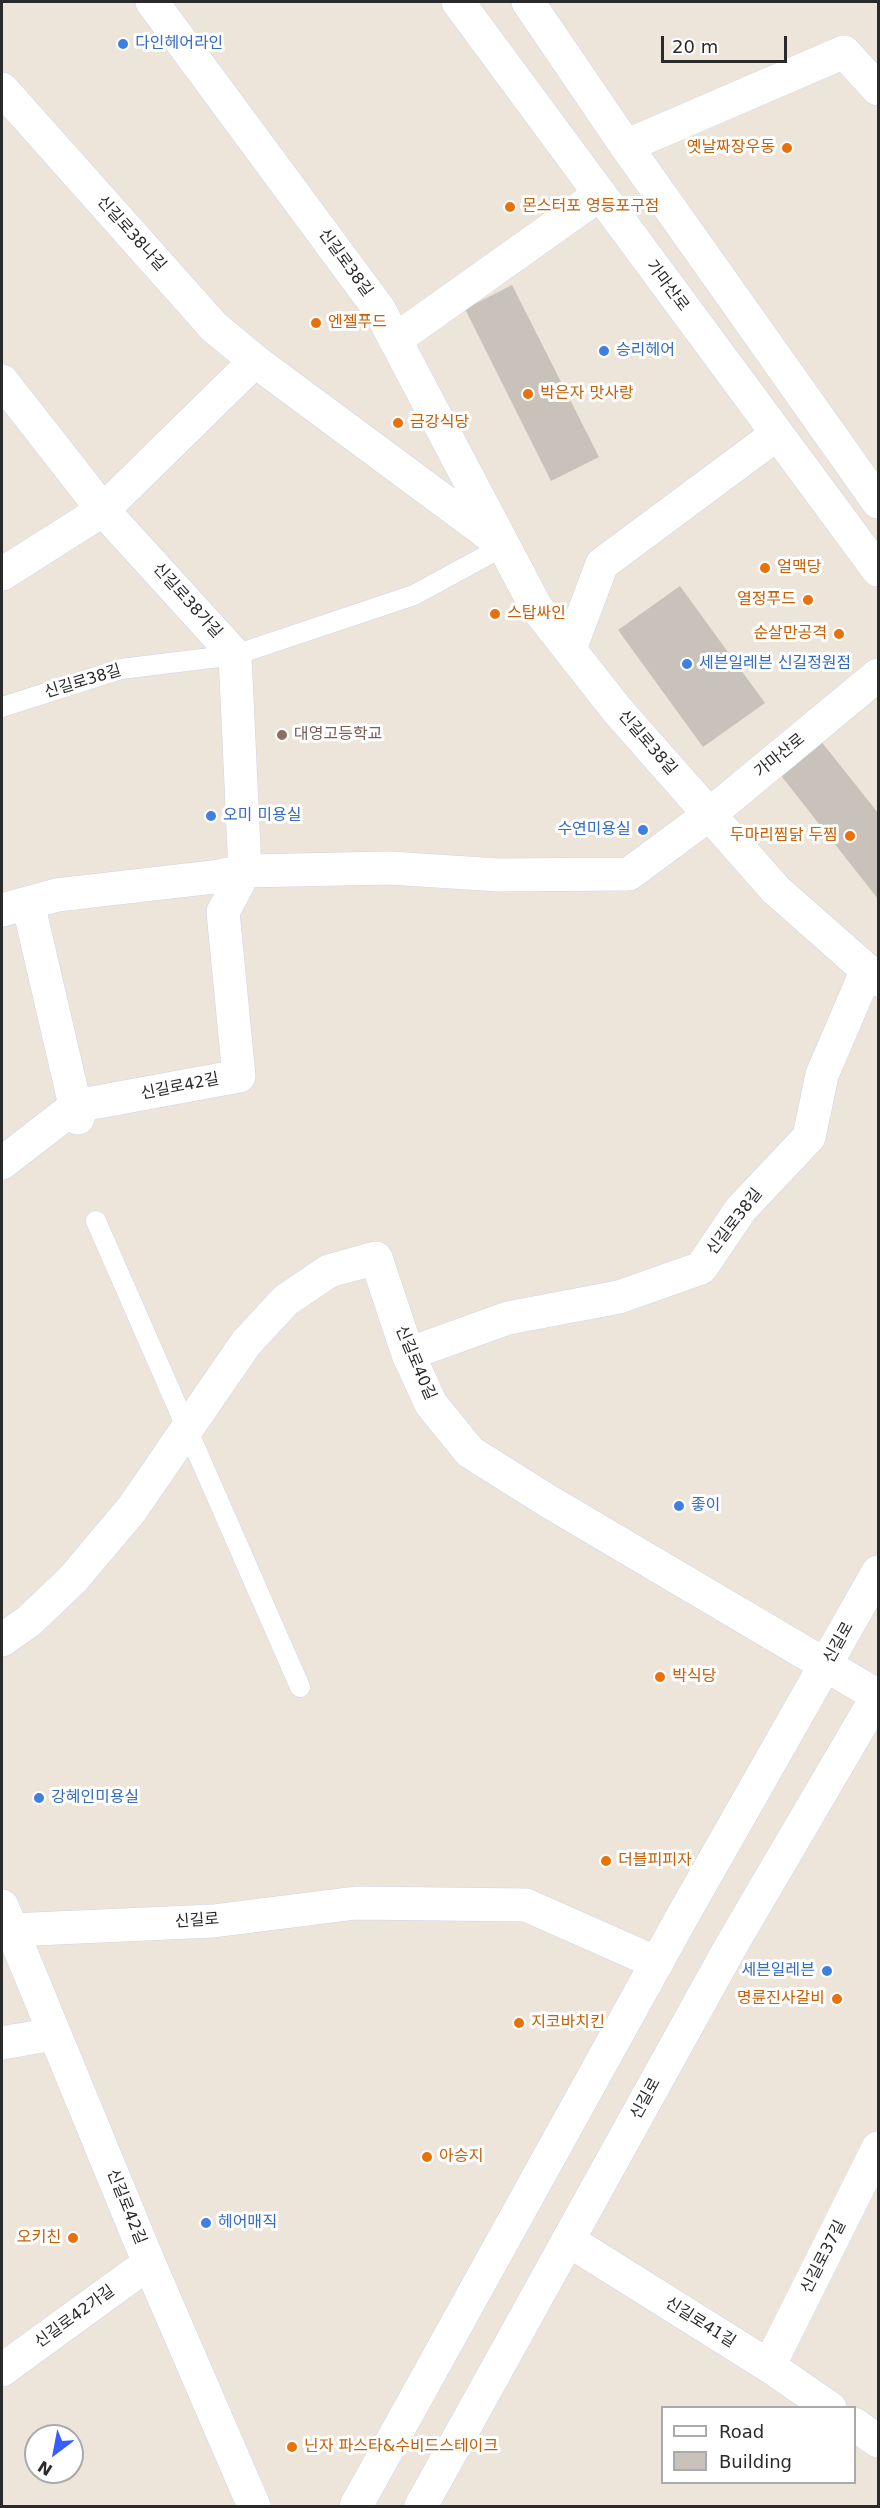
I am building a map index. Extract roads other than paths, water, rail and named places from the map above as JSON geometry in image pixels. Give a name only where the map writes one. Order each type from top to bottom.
[{"type":"street","name":"신길로38길","points":[[152,2],[379,309],[536,607],[618,711],[776,890],[873,975],[822,1075],[809,1137],[741,1209],[701,1268],[619,1298],[508,1318],[408,1354]]},
{"type":"street","name":"가마산로","points":[[458,2],[578,167],[879,570]]},
{"type":"street","points":[[528,2],[626,146],[879,502]]},
{"type":"street","points":[[578,167],[844,52],[879,89]]},
{"type":"street","name":"신길로38나길","points":[[5,100],[214,327],[255,361],[504,546]]},
{"type":"street","points":[[395,340],[599,195]]},
{"type":"street","points":[[2,574],[103,510],[255,361]]},
{"type":"street","name":"신길로38가길","points":[[2,381],[103,510],[235,655]]},
{"type":"street","points":[[570,649],[602,564],[777,434]]},
{"type":"street","points":[[235,655],[245,870]]},
{"type":"street","name":"가마산로","points":[[710,814],[879,675]]},
{"type":"street","points":[[77,1112],[15,907],[57,895],[213,877],[245,870],[390,868],[498,875],[629,874],[710,814]]},
{"type":"street","name":"신길로42길","points":[[2,1163],[77,1112],[239,1076],[223,912],[245,870]]},
{"type":"street","name":"신길로40길","points":[[2,1640],[29,1621],[73,1579],[132,1509],[246,1343],[286,1300],[330,1271],[376,1258],[408,1354],[431,1404],[470,1452],[548,1501],[878,1695]]},
{"type":"street","name":"신길로","points":[[356,2506],[657,1963],[879,1572]]},
{"type":"street","name":"신길로","points":[[421,2506],[731,1946],[878,1695]]},
{"type":"street","name":"신길로","points":[[6,1918],[213,1921],[356,1903],[526,1905],[657,1963]]},
{"type":"street","name":"신길로42길","points":[[6,1918],[149,2263],[254,2506]]},
{"type":"street","points":[[2,2043],[54,2034]]},
{"type":"street","name":"신길로37길","points":[[769,2366],[879,2148]]},
{"type":"street","name":"신길로41길","points":[[568,2240],[769,2366],[827,2406]]},
{"type":"street","name":"신길로42가길","points":[[2,2370],[149,2263]]},
{"type":"street","points":[[856,2425],[879,2441]]},
{"type":"lane","name":"신길로38길","points":[[2,707],[121,669],[235,655],[414,595],[504,546]]},
{"type":"lane","points":[[96,1221],[300,1688]]},
{"type":"place","name":"다인헤어라인","points":[[123,44]]},
{"type":"place","name":"옛날짜장우동","points":[[787,148]]},
{"type":"place","name":"몬스터포 영등포구점","points":[[510,207]]},
{"type":"place","name":"엔젤푸드","points":[[316,323]]},
{"type":"place","name":"승리헤어","points":[[604,351]]},
{"type":"place","name":"박은자 맛사랑","points":[[528,394]]},
{"type":"place","name":"금강식당","points":[[398,423]]},
{"type":"place","name":"얼맥당","points":[[765,568]]},
{"type":"place","name":"열정푸드","points":[[808,600]]},
{"type":"place","name":"스탑싸인","points":[[495,614]]},
{"type":"place","name":"순살만공격","points":[[839,634]]},
{"type":"place","name":"세븐일레븐 신길정원점","points":[[687,664]]},
{"type":"place","name":"대영고등학교","points":[[282,735]]},
{"type":"place","name":"오미 미용실","points":[[211,816]]},
{"type":"place","name":"수연미용실","points":[[643,830]]},
{"type":"place","name":"두마리찜닭 두찜","points":[[850,836]]},
{"type":"place","name":"좋이","points":[[679,1506]]},
{"type":"place","name":"박식당","points":[[660,1677]]},
{"type":"place","name":"강혜인미용실","points":[[39,1798]]},
{"type":"place","name":"더블피피자","points":[[606,1861]]},
{"type":"place","name":"세븐일레븐","points":[[827,1971]]},
{"type":"place","name":"명륜진사갈비","points":[[837,1999]]},
{"type":"place","name":"지코바치킨","points":[[519,2023]]},
{"type":"place","name":"아승지","points":[[427,2157]]},
{"type":"place","name":"헤어매직","points":[[206,2223]]},
{"type":"place","name":"오키친","points":[[73,2238]]},
{"type":"place","name":"닌자 파스타&수비드스테이크","points":[[292,2447]]}]
